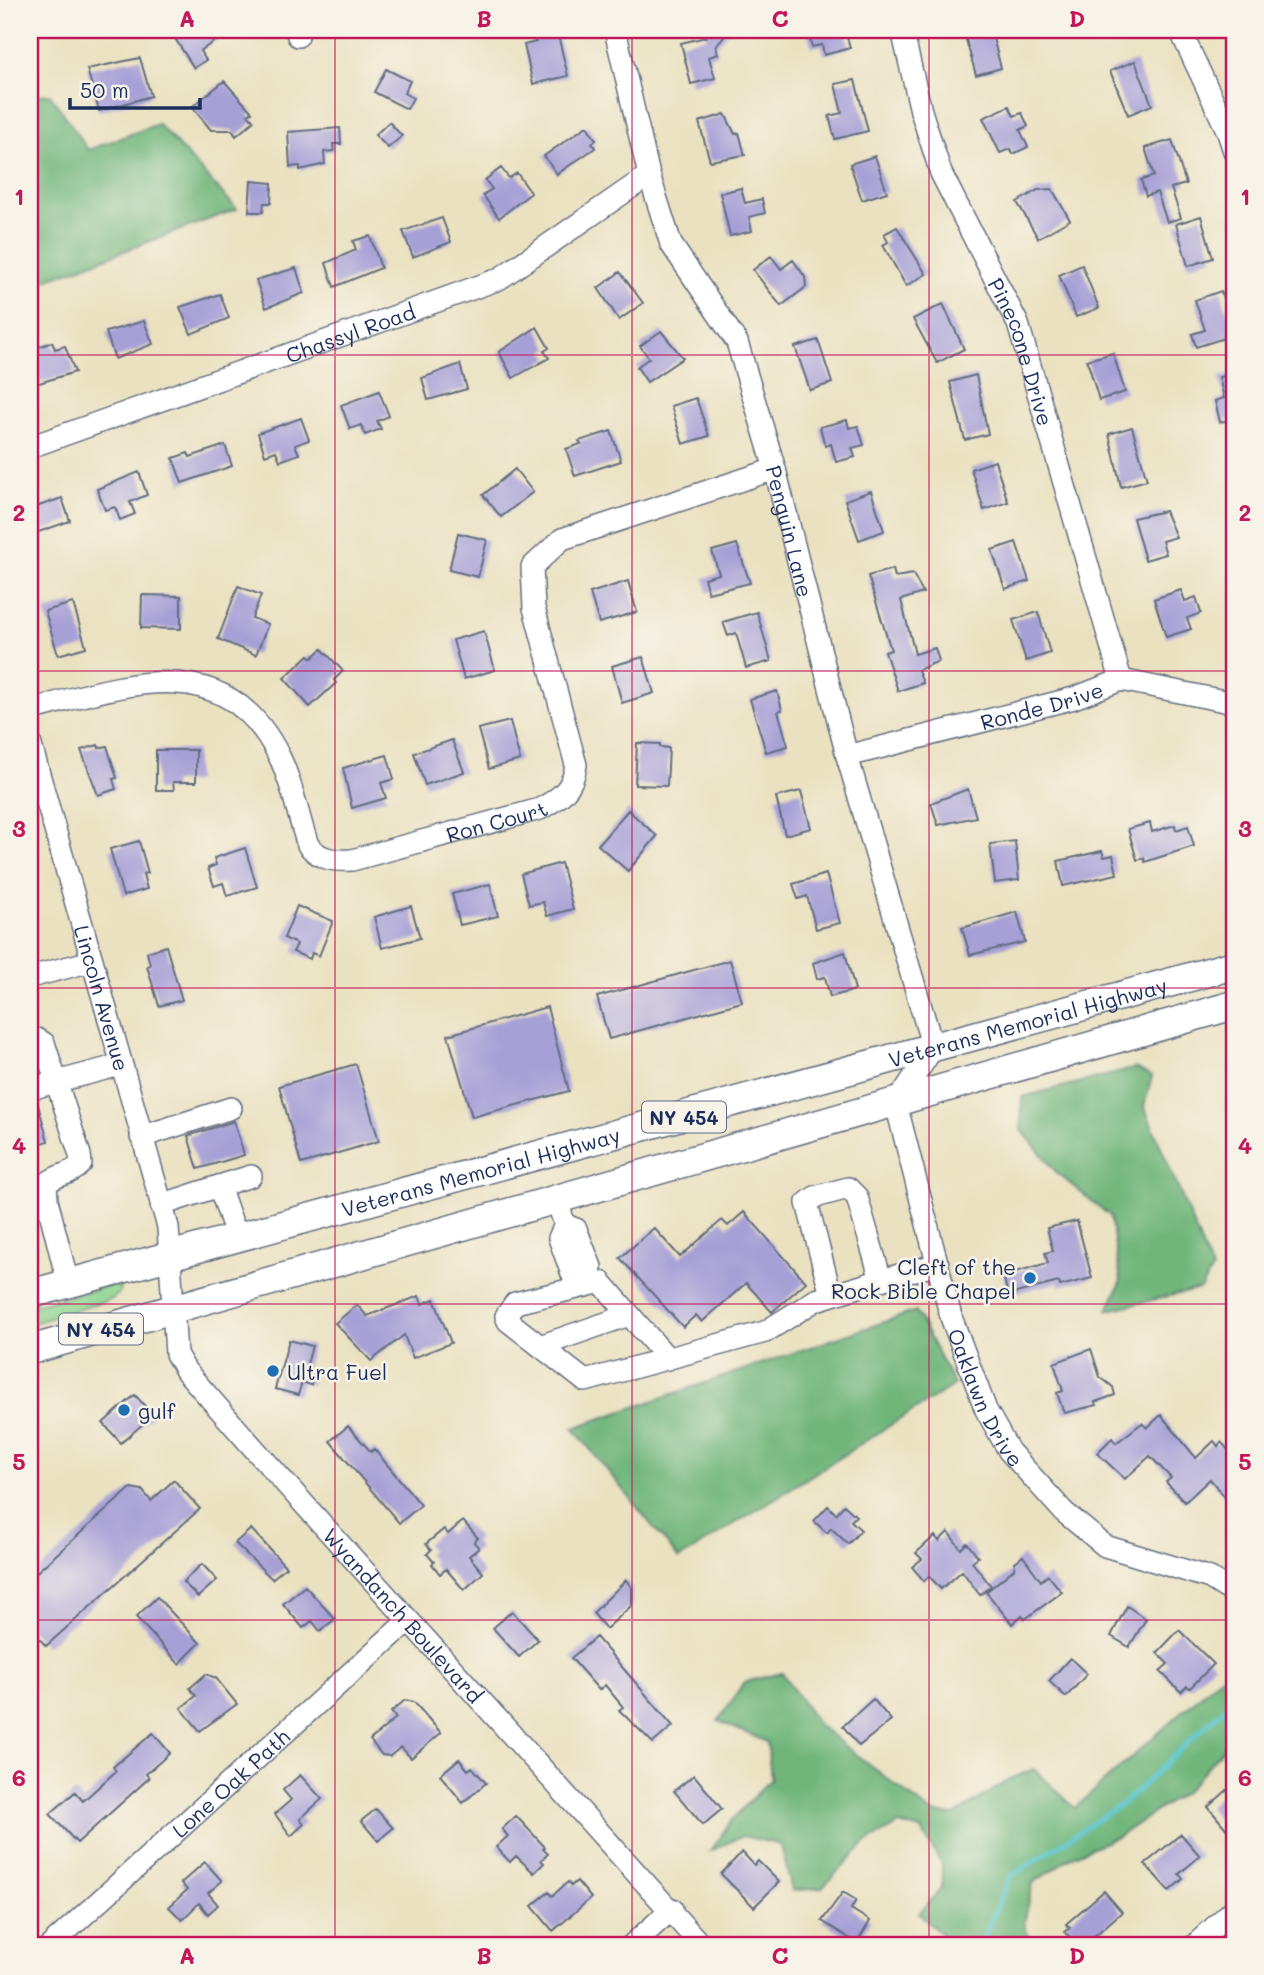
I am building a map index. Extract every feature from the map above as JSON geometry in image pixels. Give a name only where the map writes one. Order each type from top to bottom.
[{"type":"main road","name":"Veterans Memorial Highway","points":[[68,1283],[1234,965]]},
{"type":"main road","name":"Veterans Memorial Highway","points":[[173,1310],[1234,1005]]},
{"type":"main road","name":"NY 454","points":[[30,1294],[68,1283]]},
{"type":"main road","name":"NY 454","points":[[30,1350],[173,1310]]},
{"type":"street","name":"Penguin Lane","points":[[615,30],[649,175],[671,244],[737,342],[775,468],[848,756],[933,1048]]},
{"type":"street","name":"Pinecone Drive","points":[[902,30],[921,111],[941,173],[1018,324],[1121,680]]},
{"type":"street","points":[[1180,30],[1234,151]]},
{"type":"street","name":"Chassyl Road","points":[[30,446],[499,279],[649,175]]},
{"type":"street","name":"Ron Court","points":[[30,710],[123,685],[164,681],[210,688],[234,701],[255,718],[280,758],[308,845],[315,853],[326,858],[352,860],[540,809],[569,788],[576,765],[567,722],[534,608],[532,567],[562,539],[775,468]]},
{"type":"street","name":"Ronde Drive","points":[[848,756],[1074,698],[1121,680],[1234,703]]},
{"type":"street","name":"Lincoln Avenue","points":[[30,742],[34,772],[92,961],[168,1227],[170,1255]]},
{"type":"street","points":[[30,977],[92,961]]},
{"type":"street","points":[[30,1041],[37,1039],[44,1043],[81,1164],[77,1169],[51,1179],[46,1184],[68,1283]]},
{"type":"street","points":[[896,1104],[933,1048]]},
{"type":"street","points":[[30,1089],[120,1065]]},
{"type":"street","name":"Oaklawn Drive","points":[[896,1104],[951,1317],[986,1410],[1009,1451],[1064,1512],[1105,1546],[1210,1577],[1234,1593]]},
{"type":"street","points":[[141,1137],[231,1108]]},
{"type":"street","points":[[161,1205],[251,1176]]},
{"type":"street","points":[[219,1186],[237,1237]]},
{"type":"street","points":[[831,1295],[807,1208],[807,1203],[815,1197],[848,1188],[854,1191],[881,1280]]},
{"type":"street","points":[[556,1198],[565,1225],[576,1229],[591,1267],[584,1283]]},
{"type":"street","name":"Wyandanch Boulevard","points":[[170,1255],[176,1354],[186,1371],[408,1621],[672,1909],[701,1945]]},
{"type":"street","points":[[668,1359],[601,1282],[584,1283],[515,1303],[508,1309],[508,1321],[585,1381],[668,1359],[765,1332],[816,1300],[938,1264]]},
{"type":"street","points":[[540,1346],[629,1315]]},
{"type":"street","name":"Lone Oak Path","points":[[51,1945],[408,1621]]},
{"type":"street","points":[[632,1945],[672,1909]]},
{"type":"street","points":[[1195,1945],[1234,1909]]},
{"type":"green space","points":[[50,94],[88,150],[158,124],[237,209],[30,286],[30,96]]},
{"type":"green space","points":[[1136,1068],[1152,1077],[1144,1106],[1212,1270],[1200,1289],[1108,1310],[1121,1281],[1110,1216],[1057,1173],[1021,1129],[1022,1097]]},
{"type":"green space","points":[[112,1285],[120,1287],[119,1293],[112,1299],[30,1324],[30,1306]]},
{"type":"green space","points":[[916,1311],[954,1385],[679,1559],[573,1428]]},
{"type":"green space","points":[[1234,1665],[1234,1736],[1186,1791],[1119,1836],[1074,1855],[1033,1883],[1024,1923],[1032,1945],[953,1945],[919,1914],[942,1887],[942,1864],[921,1830],[899,1824],[864,1844],[822,1888],[792,1891],[781,1845],[743,1836],[710,1851],[731,1821],[771,1779],[767,1742],[718,1721],[745,1682],[782,1673],[819,1726],[932,1813],[955,1815],[1010,1779],[1034,1769],[1075,1808]]},
{"type":"building","points":[[191,30],[232,30],[200,51],[206,60],[194,68],[176,40]]},
{"type":"building","points":[[707,30],[719,30],[720,33],[729,31],[716,46],[718,54],[709,57],[715,78],[691,84],[681,43],[706,37]]},
{"type":"building","points":[[807,30],[845,30],[850,48],[824,55],[822,45],[812,47]]},
{"type":"building","points":[[991,30],[1001,68],[976,75],[965,36]]},
{"type":"building","points":[[557,31],[568,76],[533,84],[524,45],[536,42],[534,37]]},
{"type":"building","points":[[140,58],[151,96],[99,111],[87,69]]},
{"type":"building","points":[[1135,61],[1152,105],[1128,115],[1110,71]]},
{"type":"building","points":[[386,69],[410,81],[404,93],[413,98],[407,109],[374,92]]},
{"type":"building","points":[[855,80],[868,131],[835,139],[829,116],[842,113],[835,84]]},
{"type":"building","points":[[224,81],[252,112],[248,114],[254,121],[236,136],[232,130],[211,130],[192,107]]},
{"type":"building","points":[[1009,106],[1014,116],[1022,113],[1028,126],[1020,130],[1028,147],[1013,154],[1010,149],[1000,153],[983,118]]},
{"type":"building","points":[[725,114],[735,134],[739,133],[745,155],[710,161],[699,122]]},
{"type":"building","points":[[389,122],[402,136],[388,148],[375,135]]},
{"type":"building","points":[[587,126],[596,140],[592,143],[595,148],[557,174],[544,156]]},
{"type":"building","points":[[340,128],[341,144],[333,144],[334,151],[324,152],[325,164],[300,170],[300,166],[290,167],[288,132]]},
{"type":"building","points":[[1172,140],[1186,184],[1171,188],[1181,218],[1167,222],[1157,192],[1146,196],[1141,180],[1154,176],[1145,148]]},
{"type":"building","points":[[875,156],[887,192],[862,200],[850,164]]},
{"type":"building","points":[[501,168],[509,178],[517,173],[531,193],[499,218],[483,195],[492,189],[485,180]]},
{"type":"building","points":[[251,181],[272,183],[271,203],[264,203],[263,212],[249,212]]},
{"type":"building","points":[[741,188],[745,203],[762,199],[765,213],[749,217],[752,231],[730,236],[720,193]]},
{"type":"building","points":[[1052,189],[1070,220],[1038,238],[1017,202],[1038,190]]},
{"type":"building","points":[[1201,216],[1213,258],[1188,266],[1176,224]]},
{"type":"building","points":[[442,218],[451,242],[413,257],[403,231]]},
{"type":"building","points":[[897,227],[926,274],[906,286],[883,245],[888,242],[884,234]]},
{"type":"building","points":[[370,236],[381,268],[334,287],[326,263],[356,250],[353,241]]},
{"type":"building","points":[[771,256],[781,269],[793,260],[805,277],[806,287],[781,306],[753,270]]},
{"type":"building","points":[[1082,265],[1099,308],[1076,317],[1059,275]]},
{"type":"building","points":[[296,268],[304,293],[266,308],[256,280]]},
{"type":"building","points":[[620,272],[643,303],[619,320],[598,288]]},
{"type":"building","points":[[1221,291],[1234,335],[1196,347],[1192,334],[1205,330],[1195,300]]},
{"type":"building","points":[[220,294],[229,318],[191,334],[180,307]]},
{"type":"building","points":[[943,304],[964,349],[937,363],[913,319]]},
{"type":"building","points":[[144,321],[153,344],[115,359],[106,332]]},
{"type":"building","points":[[537,327],[549,348],[544,351],[549,358],[513,378],[499,352]]},
{"type":"building","points":[[661,331],[683,358],[647,382],[637,367],[649,358],[640,346]]},
{"type":"building","points":[[818,340],[832,383],[810,390],[795,347]]},
{"type":"building","points":[[52,342],[55,349],[65,346],[75,372],[36,384],[30,368],[30,350]]},
{"type":"building","points":[[1113,353],[1125,392],[1099,400],[1087,360]]},
{"type":"building","points":[[460,364],[467,389],[428,400],[422,378]]},
{"type":"building","points":[[1234,374],[1234,419],[1220,422],[1215,401],[1224,398],[1219,377]]},
{"type":"building","points":[[976,375],[988,434],[965,440],[950,382]]},
{"type":"building","points":[[379,391],[389,416],[377,421],[381,429],[365,435],[361,425],[350,429],[341,405]]},
{"type":"building","points":[[696,398],[709,436],[683,444],[671,406]]},
{"type":"building","points":[[301,418],[309,440],[295,445],[299,454],[280,461],[276,451],[265,455],[258,433]]},
{"type":"building","points":[[847,420],[849,428],[858,426],[864,445],[852,448],[855,457],[836,462],[831,444],[825,446],[820,427]]},
{"type":"building","points":[[1132,427],[1147,480],[1121,487],[1109,434]]},
{"type":"building","points":[[611,431],[621,461],[575,476],[566,449],[581,444],[579,441]]},
{"type":"building","points":[[225,445],[232,466],[182,483],[173,458],[188,453],[190,457]]},
{"type":"building","points":[[995,461],[1008,502],[984,510],[971,469]]},
{"type":"building","points":[[515,469],[533,492],[501,517],[483,495]]},
{"type":"building","points":[[139,472],[147,495],[130,502],[135,514],[120,520],[115,507],[105,510],[97,489]]},
{"type":"building","points":[[871,491],[884,531],[859,540],[845,500]]},
{"type":"building","points":[[62,498],[70,521],[30,535],[30,509]]},
{"type":"building","points":[[1165,511],[1176,537],[1162,541],[1166,554],[1145,560],[1133,518]]},
{"type":"building","points":[[458,533],[487,540],[478,577],[449,570]]},
{"type":"building","points":[[1016,542],[1029,581],[1005,589],[992,550]]},
{"type":"building","points":[[737,544],[750,583],[708,593],[704,578],[719,574],[712,551]]},
{"type":"building","points":[[893,569],[895,577],[913,574],[923,593],[901,600],[915,654],[935,648],[939,661],[918,670],[923,683],[898,691],[885,652],[891,650],[868,576]]},
{"type":"building","points":[[628,581],[637,612],[599,623],[590,593]]},
{"type":"building","points":[[238,586],[261,595],[252,618],[268,624],[256,655],[218,639]]},
{"type":"building","points":[[1181,590],[1185,601],[1196,597],[1201,613],[1187,618],[1191,629],[1166,637],[1154,599]]},
{"type":"building","points":[[142,595],[181,596],[181,629],[141,628]]},
{"type":"building","points":[[73,603],[86,647],[58,655],[45,611]]},
{"type":"building","points":[[757,612],[771,661],[746,668],[736,633],[728,636],[723,622]]},
{"type":"building","points":[[1038,612],[1050,653],[1026,661],[1013,620]]},
{"type":"building","points":[[484,631],[495,670],[464,679],[453,640]]},
{"type":"building","points":[[322,649],[343,671],[334,680],[336,683],[310,707],[284,678],[309,655],[312,658]]},
{"type":"building","points":[[643,657],[654,693],[622,703],[612,666]]},
{"type":"building","points":[[777,691],[782,710],[778,711],[788,746],[766,752],[750,699]]},
{"type":"building","points":[[510,721],[520,760],[489,769],[478,729]]},
{"type":"building","points":[[452,740],[464,772],[425,785],[414,753]]},
{"type":"building","points":[[637,743],[660,744],[660,747],[669,748],[667,786],[635,785]]},
{"type":"building","points":[[98,745],[99,748],[107,746],[117,778],[113,779],[116,789],[98,795],[81,750]]},
{"type":"building","points":[[156,750],[196,750],[196,782],[173,782],[174,790],[156,790]]},
{"type":"building","points":[[387,755],[394,779],[381,783],[386,798],[352,808],[343,768]]},
{"type":"building","points":[[968,789],[976,817],[938,825],[931,803]]},
{"type":"building","points":[[801,791],[811,828],[785,835],[776,797]]},
{"type":"building","points":[[628,810],[657,836],[628,871],[598,845]]},
{"type":"building","points":[[1150,823],[1152,832],[1175,825],[1176,830],[1188,826],[1194,846],[1145,862],[1144,858],[1137,860],[1128,829]]},
{"type":"building","points":[[139,841],[148,873],[143,874],[147,889],[123,896],[110,849]]},
{"type":"building","points":[[1015,841],[1019,880],[995,883],[990,844]]},
{"type":"building","points":[[245,848],[257,887],[227,896],[223,883],[214,886],[208,868],[216,865],[214,858]]},
{"type":"building","points":[[1102,851],[1104,857],[1113,855],[1117,874],[1063,886],[1058,861]]},
{"type":"building","points":[[561,863],[573,909],[547,916],[543,902],[529,905],[521,874]]},
{"type":"building","points":[[826,874],[840,923],[816,929],[807,896],[798,899],[793,884]]},
{"type":"building","points":[[490,884],[498,916],[460,925],[452,894]]},
{"type":"building","points":[[297,906],[333,921],[319,956],[312,953],[310,959],[293,952],[297,944],[284,938]]},
{"type":"building","points":[[411,906],[420,938],[382,948],[374,917]]},
{"type":"building","points":[[1017,912],[1025,942],[970,955],[962,928]]},
{"type":"building","points":[[166,946],[182,1000],[159,1006],[147,966],[150,965],[147,952]]},
{"type":"building","points":[[845,952],[855,990],[830,997],[825,977],[817,979],[813,963]]},
{"type":"building","points":[[730,960],[742,1002],[609,1039],[597,997]]},
{"type":"building","points":[[547,1007],[569,1091],[472,1117],[448,1035]]},
{"type":"building","points":[[356,1064],[379,1141],[301,1164],[279,1086]]},
{"type":"building","points":[[37,1101],[48,1141],[30,1147],[30,1102]]},
{"type":"building","points":[[234,1121],[244,1155],[198,1169],[188,1136]]},
{"type":"building","points":[[744,1212],[806,1282],[772,1312],[746,1283],[702,1322],[696,1315],[683,1327],[620,1258],[654,1228],[680,1257],[722,1220],[728,1226]]},
{"type":"building","points":[[1077,1221],[1092,1278],[1060,1286],[1059,1282],[1008,1295],[1003,1275],[1048,1263],[1045,1253],[1053,1251],[1047,1228]]},
{"type":"building","points":[[419,1296],[422,1304],[434,1299],[451,1343],[413,1358],[404,1335],[371,1361],[335,1323],[357,1305],[367,1316]]},
{"type":"building","points":[[289,1340],[312,1346],[306,1368],[315,1371],[311,1385],[302,1382],[298,1395],[275,1389]]},
{"type":"building","points":[[1091,1349],[1100,1377],[1113,1387],[1115,1395],[1095,1402],[1097,1405],[1064,1413],[1057,1393],[1063,1391],[1054,1363]]},
{"type":"building","points":[[135,1395],[153,1415],[121,1443],[103,1423]]},
{"type":"building","points":[[1161,1415],[1196,1458],[1214,1441],[1218,1446],[1221,1442],[1234,1456],[1234,1508],[1210,1479],[1185,1502],[1166,1482],[1171,1478],[1150,1456],[1125,1479],[1097,1453],[1112,1438],[1116,1443],[1142,1423],[1147,1428]]},
{"type":"building","points":[[348,1426],[371,1452],[374,1449],[421,1505],[399,1523],[330,1441]]},
{"type":"building","points":[[174,1480],[200,1509],[46,1646],[30,1628],[30,1578],[131,1488],[142,1490],[151,1501]]},
{"type":"building","points":[[844,1505],[856,1516],[851,1521],[861,1530],[848,1544],[831,1528],[827,1533],[814,1521],[828,1506],[836,1514]]},
{"type":"building","points":[[463,1521],[478,1538],[474,1542],[479,1548],[469,1556],[483,1573],[464,1590],[446,1569],[440,1574],[427,1554],[431,1550],[426,1544],[444,1529],[448,1534]]},
{"type":"building","points":[[251,1529],[286,1567],[272,1579],[235,1543]]},
{"type":"building","points":[[948,1532],[961,1549],[967,1543],[978,1557],[972,1562],[991,1586],[980,1595],[962,1571],[941,1589],[929,1576],[924,1581],[912,1567],[922,1559],[916,1553],[935,1536],[939,1541]]},
{"type":"building","points":[[1023,1556],[1041,1581],[1048,1575],[1062,1592],[1025,1619],[1022,1615],[1012,1624],[986,1592],[1014,1569],[1015,1562]]},
{"type":"building","points":[[202,1564],[217,1580],[198,1597],[183,1582]]},
{"type":"building","points":[[626,1580],[632,1588],[632,1605],[606,1629],[593,1613]]},
{"type":"building","points":[[305,1586],[335,1619],[320,1631],[312,1621],[303,1628],[283,1604]]},
{"type":"building","points":[[157,1597],[200,1643],[179,1664],[136,1617]]},
{"type":"building","points":[[1127,1606],[1146,1619],[1129,1647],[1111,1636]]},
{"type":"building","points":[[512,1611],[538,1640],[519,1657],[493,1628]]},
{"type":"building","points":[[1179,1630],[1214,1664],[1190,1688],[1187,1686],[1181,1692],[1160,1671],[1168,1664],[1157,1653]]},
{"type":"building","points":[[596,1637],[673,1726],[653,1743],[619,1710],[623,1707],[605,1685],[599,1690],[571,1658]]},
{"type":"building","points":[[1070,1658],[1087,1674],[1066,1697],[1049,1681]]},
{"type":"building","points":[[206,1674],[216,1678],[237,1704],[200,1731],[181,1708],[196,1696],[190,1688]]},
{"type":"building","points":[[873,1699],[891,1720],[859,1746],[843,1726]]},
{"type":"building","points":[[405,1700],[414,1702],[441,1733],[411,1758],[401,1747],[390,1756],[382,1755],[370,1740],[396,1718],[391,1712]]},
{"type":"building","points":[[153,1733],[170,1753],[146,1774],[149,1778],[77,1843],[50,1814],[75,1792],[83,1801],[116,1771],[113,1767]]},
{"type":"building","points":[[459,1759],[468,1770],[472,1767],[486,1783],[463,1803],[440,1775]]},
{"type":"building","points":[[300,1775],[322,1799],[300,1819],[304,1824],[291,1836],[275,1814],[291,1800],[283,1790]]},
{"type":"building","points":[[694,1775],[722,1809],[703,1825],[674,1791]]},
{"type":"building","points":[[1234,1784],[1234,1838],[1208,1807]]},
{"type":"building","points":[[376,1809],[393,1828],[378,1841],[361,1821]]},
{"type":"building","points":[[516,1816],[545,1847],[543,1849],[548,1854],[541,1860],[544,1863],[534,1873],[516,1856],[510,1862],[496,1847],[508,1836],[502,1829]]},
{"type":"building","points":[[1181,1834],[1200,1856],[1179,1874],[1183,1879],[1169,1891],[1145,1864]]},
{"type":"building","points":[[742,1852],[754,1865],[758,1861],[779,1882],[754,1907],[721,1874]]},
{"type":"building","points":[[205,1862],[222,1881],[208,1893],[218,1905],[208,1914],[199,1903],[182,1920],[169,1907],[187,1890],[181,1883]]},
{"type":"building","points":[[577,1881],[591,1898],[553,1931],[532,1906],[549,1892],[552,1896],[568,1882],[571,1886]]},
{"type":"building","points":[[1104,1891],[1122,1912],[1084,1945],[1077,1945],[1065,1932],[1070,1928],[1066,1924]]},
{"type":"building","points":[[843,1892],[856,1900],[851,1909],[870,1921],[857,1943],[822,1921]]},
{"type":"waterway","points":[[980,1945],[1010,1877],[1125,1802],[1234,1699]]},
{"type":"place","name":"Cleft of the Rock Bible Chapel","points":[[1030,1278]]},
{"type":"place","name":"Ultra Fuel","points":[[273,1371]]},
{"type":"place","name":"gulf","points":[[124,1410]]}]
